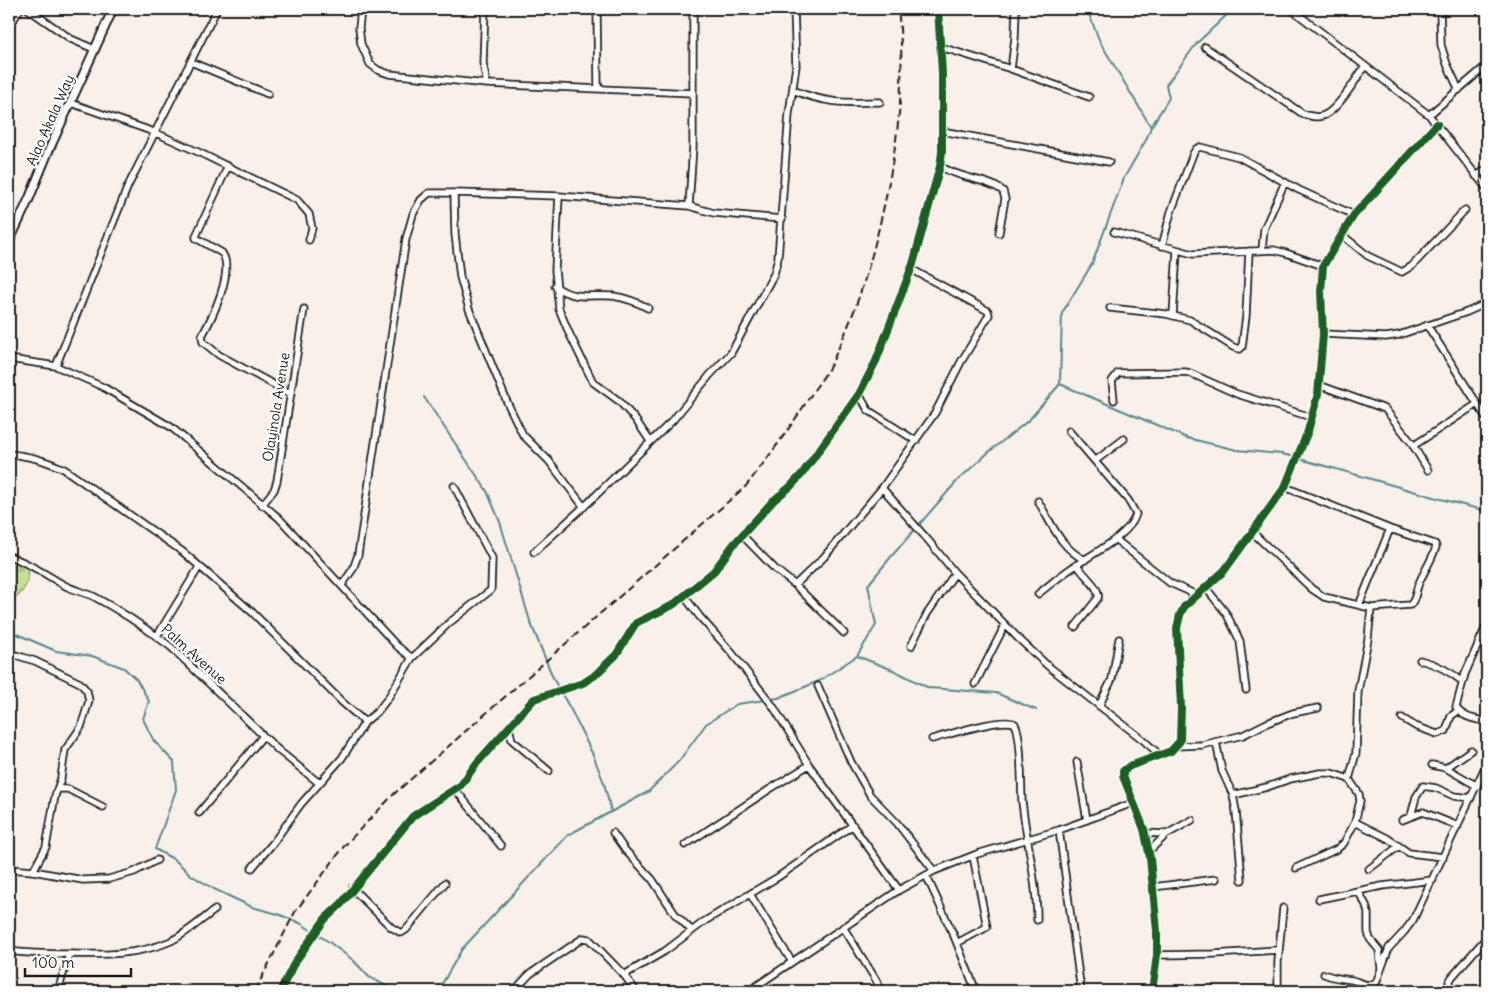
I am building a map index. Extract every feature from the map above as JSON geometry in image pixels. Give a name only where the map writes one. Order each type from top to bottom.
[{"type":"street","points":[[9,27],[20,9]]},
{"type":"street","points":[[28,9],[71,39],[94,48]]},
{"type":"street","name":"Alao Akala Way","points":[[9,242],[30,199],[49,150],[113,9]]},
{"type":"street","points":[[56,366],[128,186],[217,9]]},
{"type":"street","points":[[361,9],[358,28],[361,44],[370,64],[378,70],[389,74],[487,84],[693,93]]},
{"type":"street","points":[[484,9],[483,63],[487,84]]},
{"type":"street","points":[[597,9],[598,89]]},
{"type":"street","points":[[689,206],[693,146],[693,9]]},
{"type":"street","points":[[534,552],[584,507],[673,420],[710,375],[731,354],[774,274],[778,258],[789,114],[796,66],[794,9]]},
{"type":"street","points":[[280,991],[295,962],[325,919],[341,904],[352,888],[372,868],[413,816],[461,785],[476,764],[534,699],[583,682],[594,676],[616,656],[636,623],[673,605],[718,568],[742,535],[774,500],[802,474],[859,394],[876,361],[911,269],[940,166],[942,152],[941,48],[938,9]]},
{"type":"street","points":[[1011,69],[1016,9]]},
{"type":"street","points":[[1291,9],[1429,115],[1487,188]]},
{"type":"street","points":[[1297,14],[1305,9]]},
{"type":"street","points":[[1440,9],[1441,44],[1447,64],[1459,90]]},
{"type":"street","points":[[1205,47],[1303,114],[1314,117],[1324,116],[1332,111],[1365,66]]},
{"type":"street","points":[[941,48],[1011,69],[1089,97]]},
{"type":"street","points":[[190,62],[268,94]]},
{"type":"street","points":[[1429,115],[1487,65]]},
{"type":"street","points":[[793,90],[822,100],[847,103],[880,102]]},
{"type":"street","points":[[71,103],[154,132],[297,200],[309,214],[312,228],[309,240]]},
{"type":"street","points":[[1153,991],[1157,955],[1157,931],[1149,851],[1145,833],[1123,776],[1123,771],[1130,766],[1172,750],[1180,741],[1178,620],[1184,607],[1224,572],[1286,487],[1308,430],[1318,394],[1323,334],[1321,280],[1323,266],[1354,215],[1437,124]]},
{"type":"street","points":[[942,131],[1109,162]]},
{"type":"street","points":[[1162,246],[1171,212],[1193,154],[1200,147],[1239,158],[1354,215]]},
{"type":"street","points":[[228,166],[196,234],[196,238],[202,243],[222,253],[225,262],[222,290],[202,336],[203,342],[219,355],[291,394]]},
{"type":"street","points":[[940,166],[956,175],[993,186],[1003,191],[1005,199],[999,233]]},
{"type":"street","points":[[1476,176],[1487,169]]},
{"type":"street","points":[[1262,250],[1264,229],[1285,182]]},
{"type":"street","points":[[342,585],[353,569],[358,555],[406,239],[413,214],[421,200],[429,193],[454,192],[559,196],[689,206],[714,213],[782,218]]},
{"type":"street","points":[[454,192],[456,243],[460,277],[469,309],[507,402],[523,435],[549,461],[584,507]]},
{"type":"street","points":[[559,196],[555,247],[555,286],[559,309],[565,325],[594,382],[600,389],[619,401],[635,419],[650,441]]},
{"type":"street","points":[[1341,234],[1368,256],[1402,272],[1412,266],[1466,210]]},
{"type":"street","points":[[1114,232],[1193,254],[1262,250],[1286,253],[1323,266]]},
{"type":"street","points":[[1173,315],[1177,251]]},
{"type":"street","points":[[1110,308],[1173,315],[1190,320],[1233,347],[1240,349],[1242,347],[1246,316],[1249,251]]},
{"type":"street","points":[[795,584],[824,557],[882,488],[916,441],[935,413],[989,315],[988,311],[911,269]]},
{"type":"street","points":[[555,286],[567,294],[627,298],[648,308]]},
{"type":"street","points":[[1323,334],[1386,337],[1399,335],[1467,312],[1487,303]]},
{"type":"street","name":"Olayinola Avenue","points":[[262,505],[274,490],[277,481],[283,433],[304,309]]},
{"type":"street","points":[[1427,325],[1487,418]]},
{"type":"street","points":[[9,359],[56,366],[103,387],[171,427],[279,518],[397,646],[412,658]]},
{"type":"street","points":[[1114,400],[1112,381],[1118,373],[1185,372],[1237,394],[1311,418]]},
{"type":"street","points":[[1319,385],[1385,409],[1413,446],[1428,470]]},
{"type":"street","points":[[859,394],[863,404],[872,414],[916,441]]},
{"type":"street","points":[[1413,446],[1477,404]]},
{"type":"street","points":[[1038,594],[1115,538],[1130,525],[1136,514],[1128,500],[1069,431]]},
{"type":"street","points":[[1094,461],[1124,438]]},
{"type":"street","points":[[9,454],[29,456],[64,469],[184,552],[252,612],[343,703],[365,722]]},
{"type":"street","points":[[252,868],[319,783],[350,748],[365,722],[378,711],[388,698],[412,658],[449,623],[491,590],[492,558],[454,486]]},
{"type":"street","points":[[1252,532],[1312,589],[1324,597],[1371,608],[1410,605],[1413,602],[1419,582],[1425,574],[1436,547],[1434,544],[1428,540],[1390,529],[1286,487]]},
{"type":"street","points":[[882,488],[954,572],[1048,666],[1160,755]]},
{"type":"street","points":[[1038,500],[1065,545],[1076,556],[1085,560]]},
{"type":"street","points":[[1360,605],[1390,529]]},
{"type":"street","points":[[742,535],[774,569],[795,584],[844,634]]},
{"type":"street","points":[[1115,538],[1170,583],[1197,595]]},
{"type":"street","name":"Palm Avenue","points":[[9,556],[29,563],[66,586],[90,595],[157,636],[171,647],[263,736],[319,783]]},
{"type":"street","points":[[1075,627],[1100,595],[1099,591],[1077,564]]},
{"type":"street","points":[[157,636],[199,567]]},
{"type":"street","points":[[911,646],[927,614],[954,572]]},
{"type":"street","points":[[1206,588],[1226,613],[1240,641],[1246,690]]},
{"type":"street","points":[[684,596],[773,706],[809,765],[899,890]]},
{"type":"street","points":[[1349,779],[1356,754],[1358,691],[1368,639],[1371,608]]},
{"type":"street","points":[[975,684],[1005,624]]},
{"type":"street","points":[[1458,711],[1457,702],[1463,682],[1487,624]]},
{"type":"street","points":[[1099,706],[1112,678],[1119,639]]},
{"type":"street","points":[[9,653],[35,661],[80,683],[87,691],[89,701],[81,728],[65,750],[46,847],[33,871]]},
{"type":"street","points":[[1420,660],[1432,663],[1454,674],[1463,682]]},
{"type":"street","points":[[818,686],[852,762],[870,795],[897,823],[934,871]]},
{"type":"street","points":[[1175,746],[1202,745],[1250,733],[1267,723],[1293,713],[1318,708]]},
{"type":"street","points":[[1402,718],[1415,726],[1441,734],[1446,731],[1452,716],[1458,711]]},
{"type":"street","points":[[1458,711],[1469,718],[1487,722]]},
{"type":"street","points":[[932,739],[999,722],[1012,722],[1015,724],[1018,736],[1022,801],[1035,880],[1037,920]]},
{"type":"street","points":[[509,728],[512,740],[549,771]]},
{"type":"street","points":[[199,813],[263,736]]},
{"type":"street","points":[[1216,742],[1222,770],[1233,795],[1242,880]]},
{"type":"street","points":[[1446,768],[1471,750]]},
{"type":"street","points":[[1076,762],[1087,820]]},
{"type":"street","points":[[1374,991],[1389,948],[1413,920],[1487,763]]},
{"type":"street","points":[[685,845],[809,765]]},
{"type":"street","points":[[1432,765],[1446,768],[1476,786]]},
{"type":"street","points":[[1233,795],[1290,779],[1320,773],[1331,773],[1349,779],[1360,797],[1355,822],[1344,843],[1336,849],[1296,868]]},
{"type":"street","points":[[1411,816],[1416,796],[1423,786],[1436,788],[1454,796],[1471,798]]},
{"type":"street","points":[[58,789],[68,789],[103,807]]},
{"type":"street","points":[[455,789],[501,846]]},
{"type":"street","points":[[749,991],[899,890],[934,871],[974,856],[1059,830],[1133,803]]},
{"type":"street","points":[[1402,820],[1423,812],[1458,826]]},
{"type":"street","points":[[1149,851],[1167,834],[1192,820]]},
{"type":"street","points":[[1355,822],[1388,838],[1413,854],[1443,856]]},
{"type":"street","points":[[624,974],[665,951],[705,920],[778,877],[853,825]]},
{"type":"street","points":[[1059,830],[1081,991]]},
{"type":"street","points":[[613,833],[625,850],[652,879],[675,914],[692,931]]},
{"type":"street","points":[[1145,833],[1153,835],[1167,834]]},
{"type":"street","points":[[1369,869],[1400,846]]},
{"type":"street","points":[[957,943],[987,927],[974,856]]},
{"type":"street","points":[[9,869],[33,871],[83,880],[109,878],[134,872],[157,860]]},
{"type":"street","points":[[926,875],[957,943],[976,991]]},
{"type":"street","points":[[1153,887],[1216,879]]},
{"type":"street","points":[[1319,899],[1382,886],[1433,880]]},
{"type":"street","points":[[352,888],[391,927],[401,933],[406,930],[445,883]]},
{"type":"street","points":[[1358,891],[1368,914],[1370,939],[1379,950],[1382,970]]},
{"type":"street","points":[[750,894],[792,962]]},
{"type":"street","points":[[1278,991],[1278,950],[1283,908]]},
{"type":"street","points":[[9,951],[44,955],[118,954],[150,949],[172,940],[215,910]]},
{"type":"street","points":[[843,927],[880,991]]},
{"type":"street","points":[[1449,991],[1449,982],[1452,977],[1487,937]]},
{"type":"street","points":[[514,991],[530,974],[583,938],[589,938],[624,974],[636,991]]},
{"type":"street","points":[[1157,955],[1278,950]]},
{"type":"street","points":[[58,991],[69,954]]},
{"type":"street","points":[[1324,974],[1365,985],[1375,984]]},
{"type":"green space","points":[[9,554],[20,556],[28,562],[29,569],[25,586],[19,596],[9,603]]},
{"type":"waterway","points":[[1087,9],[1100,42],[1151,127]]},
{"type":"waterway","points":[[438,991],[462,949],[568,835],[648,792],[679,761],[706,724],[737,704],[778,698],[819,681],[857,656],[876,625],[868,585],[958,480],[1029,420],[1060,384],[1062,313],[1092,264],[1124,178],[1169,98],[1166,85],[1197,43],[1233,9]]},
{"type":"waterway","points":[[1060,384],[1187,438],[1237,450],[1295,457]]},
{"type":"waterway","points":[[424,397],[487,491],[500,522],[530,621],[554,680],[593,755],[604,783],[611,811]]},
{"type":"waterway","points":[[1299,459],[1487,511]]},
{"type":"waterway","points":[[9,626],[10,631],[56,651],[92,656],[124,668],[137,680],[149,701],[143,719],[154,741],[174,762],[176,790],[155,849],[175,860],[191,875],[214,889],[252,907],[278,914],[300,923],[353,960],[369,977],[396,991]]},
{"type":"waterway","points":[[857,656],[893,670],[929,688],[996,693],[1036,710]]},
{"type":"railway","points":[[255,991],[295,912],[345,845],[395,793],[746,486],[825,375],[843,338],[858,299],[871,259],[886,197],[898,127],[900,103],[901,57],[898,9]]},
{"type":"cycle path","points":[[280,991],[295,962],[325,919],[341,904],[413,816],[461,785],[476,764],[534,699],[583,683],[594,676],[616,655],[636,623],[673,605],[714,571],[734,544],[774,500],[802,474],[859,394],[876,361],[913,264],[940,166],[942,152],[942,73],[938,9]]},
{"type":"cycle path","points":[[1152,991],[1157,955],[1157,931],[1150,858],[1144,829],[1123,776],[1123,771],[1130,766],[1171,751],[1180,741],[1181,707],[1177,628],[1180,615],[1184,607],[1224,571],[1285,487],[1308,431],[1318,394],[1323,334],[1321,292],[1323,266],[1354,215],[1437,124]]}]
